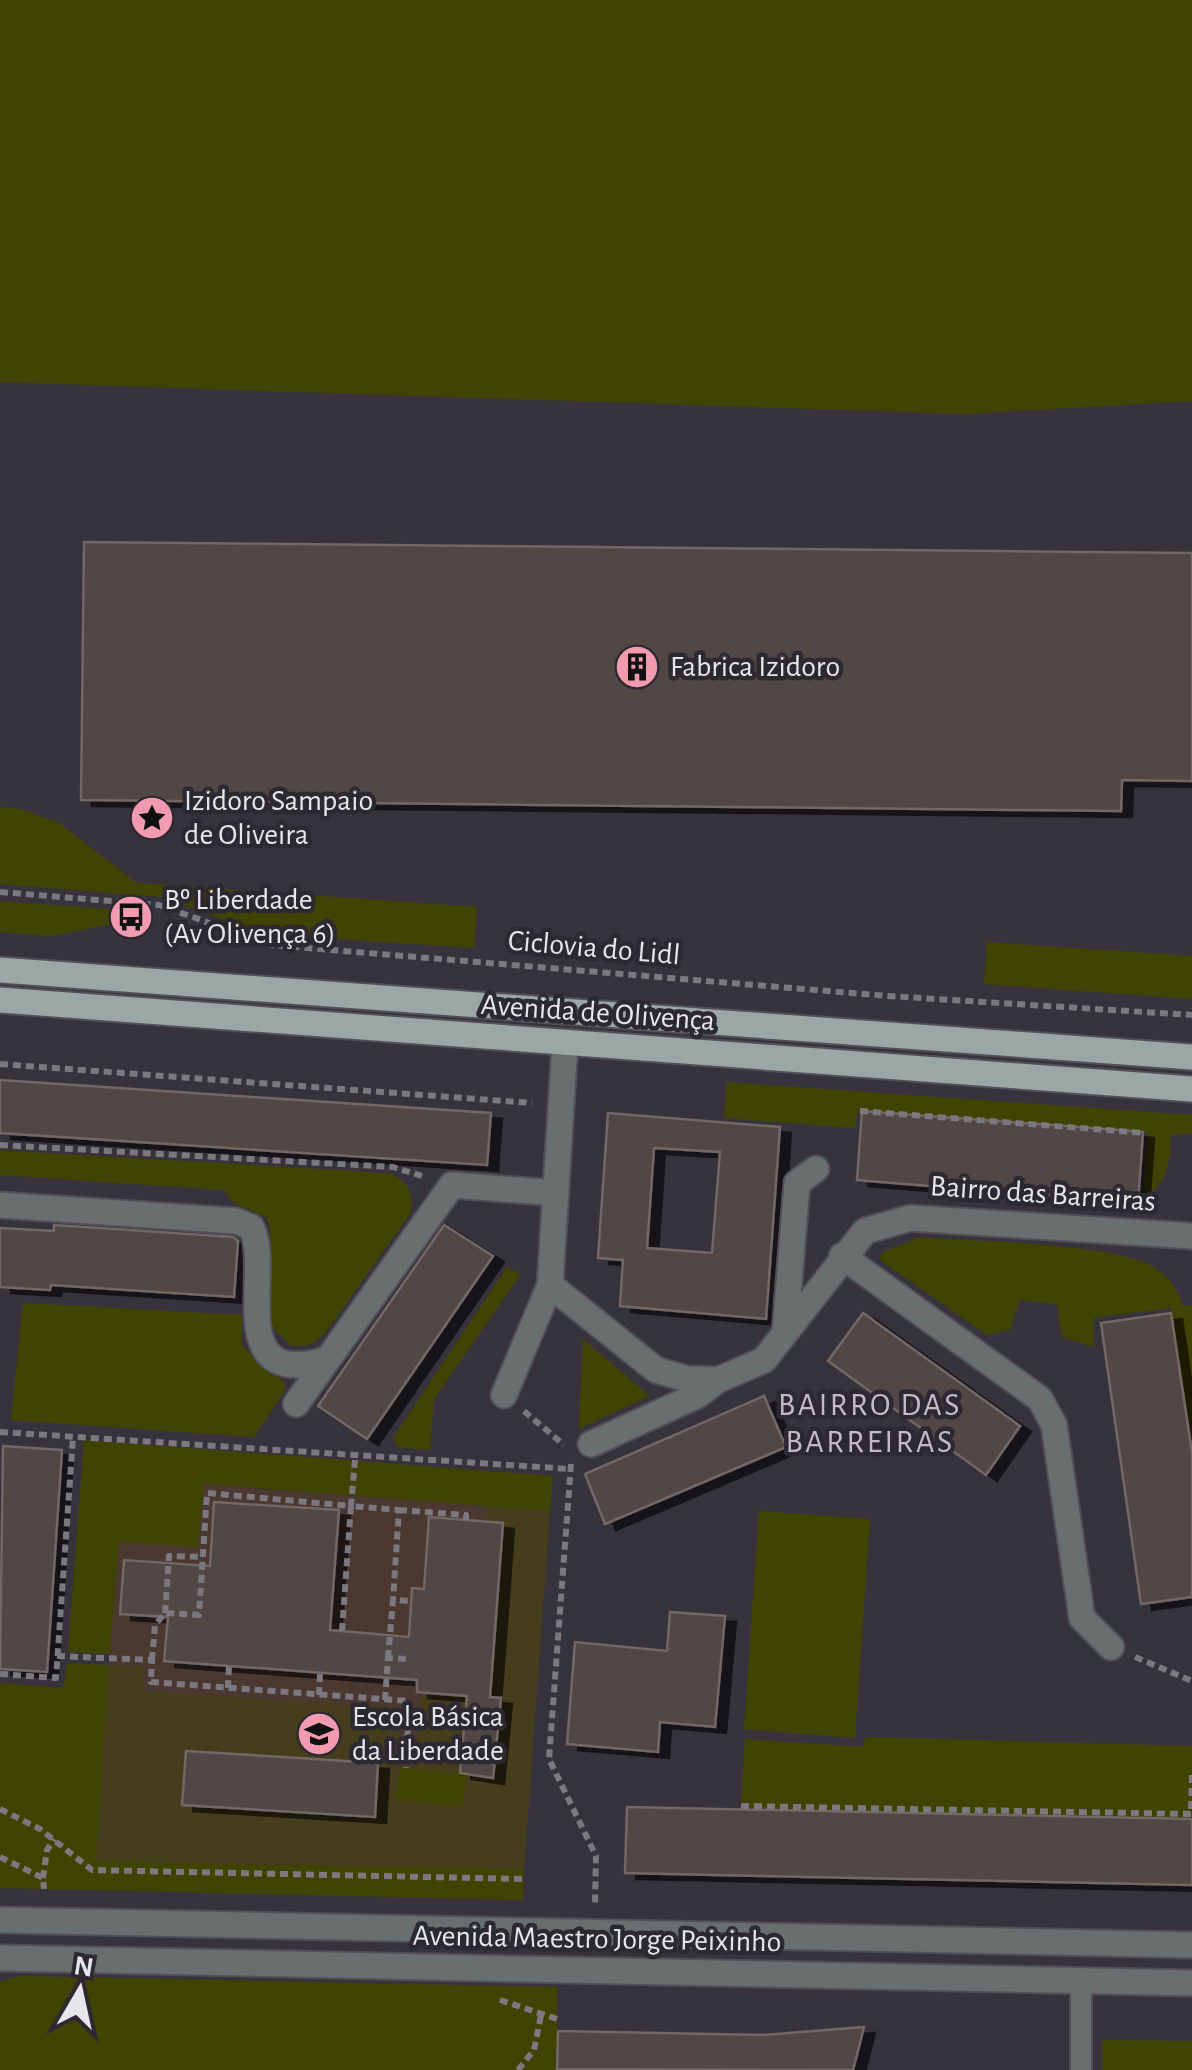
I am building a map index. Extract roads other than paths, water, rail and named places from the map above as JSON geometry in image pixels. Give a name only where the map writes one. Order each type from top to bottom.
[{"type":"main road","name":"Avenida de Olivença","points":[[0,970],[1192,1057]]},
{"type":"main road","name":"Avenida de Olivença","points":[[0,1000],[1192,1089]]},
{"type":"street","points":[[504,1395],[550,1285],[565,1043]]},
{"type":"street","points":[[785,1333],[798,1183],[816,1169]]},
{"type":"street","points":[[296,1404],[452,1185],[556,1193]]},
{"type":"street","points":[[0,1205],[236,1221],[251,1227],[259,1242],[254,1328],[273,1356],[301,1368],[326,1360]]},
{"type":"street","name":"Bairro das Barreiras","points":[[592,1444],[764,1360],[865,1231],[910,1218],[1192,1236]]},
{"type":"street","points":[[842,1256],[1040,1399],[1054,1425],[1082,1618],[1111,1647]]},
{"type":"street","points":[[550,1285],[656,1370],[687,1379],[718,1380]]},
{"type":"street","name":"Avenida Maestro Jorge Peixinho","points":[[0,1920],[1192,1945]]},
{"type":"street","name":"Avenida Maestro Jorge Peixinho","points":[[0,1958],[1192,1983]]},
{"type":"lane","points":[[1081,1981],[1081,2070]]},
{"type":"place","name":"Fabrica Izidoro","points":[[637,667]]},
{"type":"place","name":"Izidoro Sampaio de Oliveira","points":[[152,818]]},
{"type":"place","name":"Bº Liberdade (Av Olivença 6)","points":[[131,917]]},
{"type":"place","name":"Escola Básica da Liberdade","points":[[319,1734]]},
{"type":"district","name":"BAIRRO DAS BARREIRAS","points":[[870,1424]]}]
